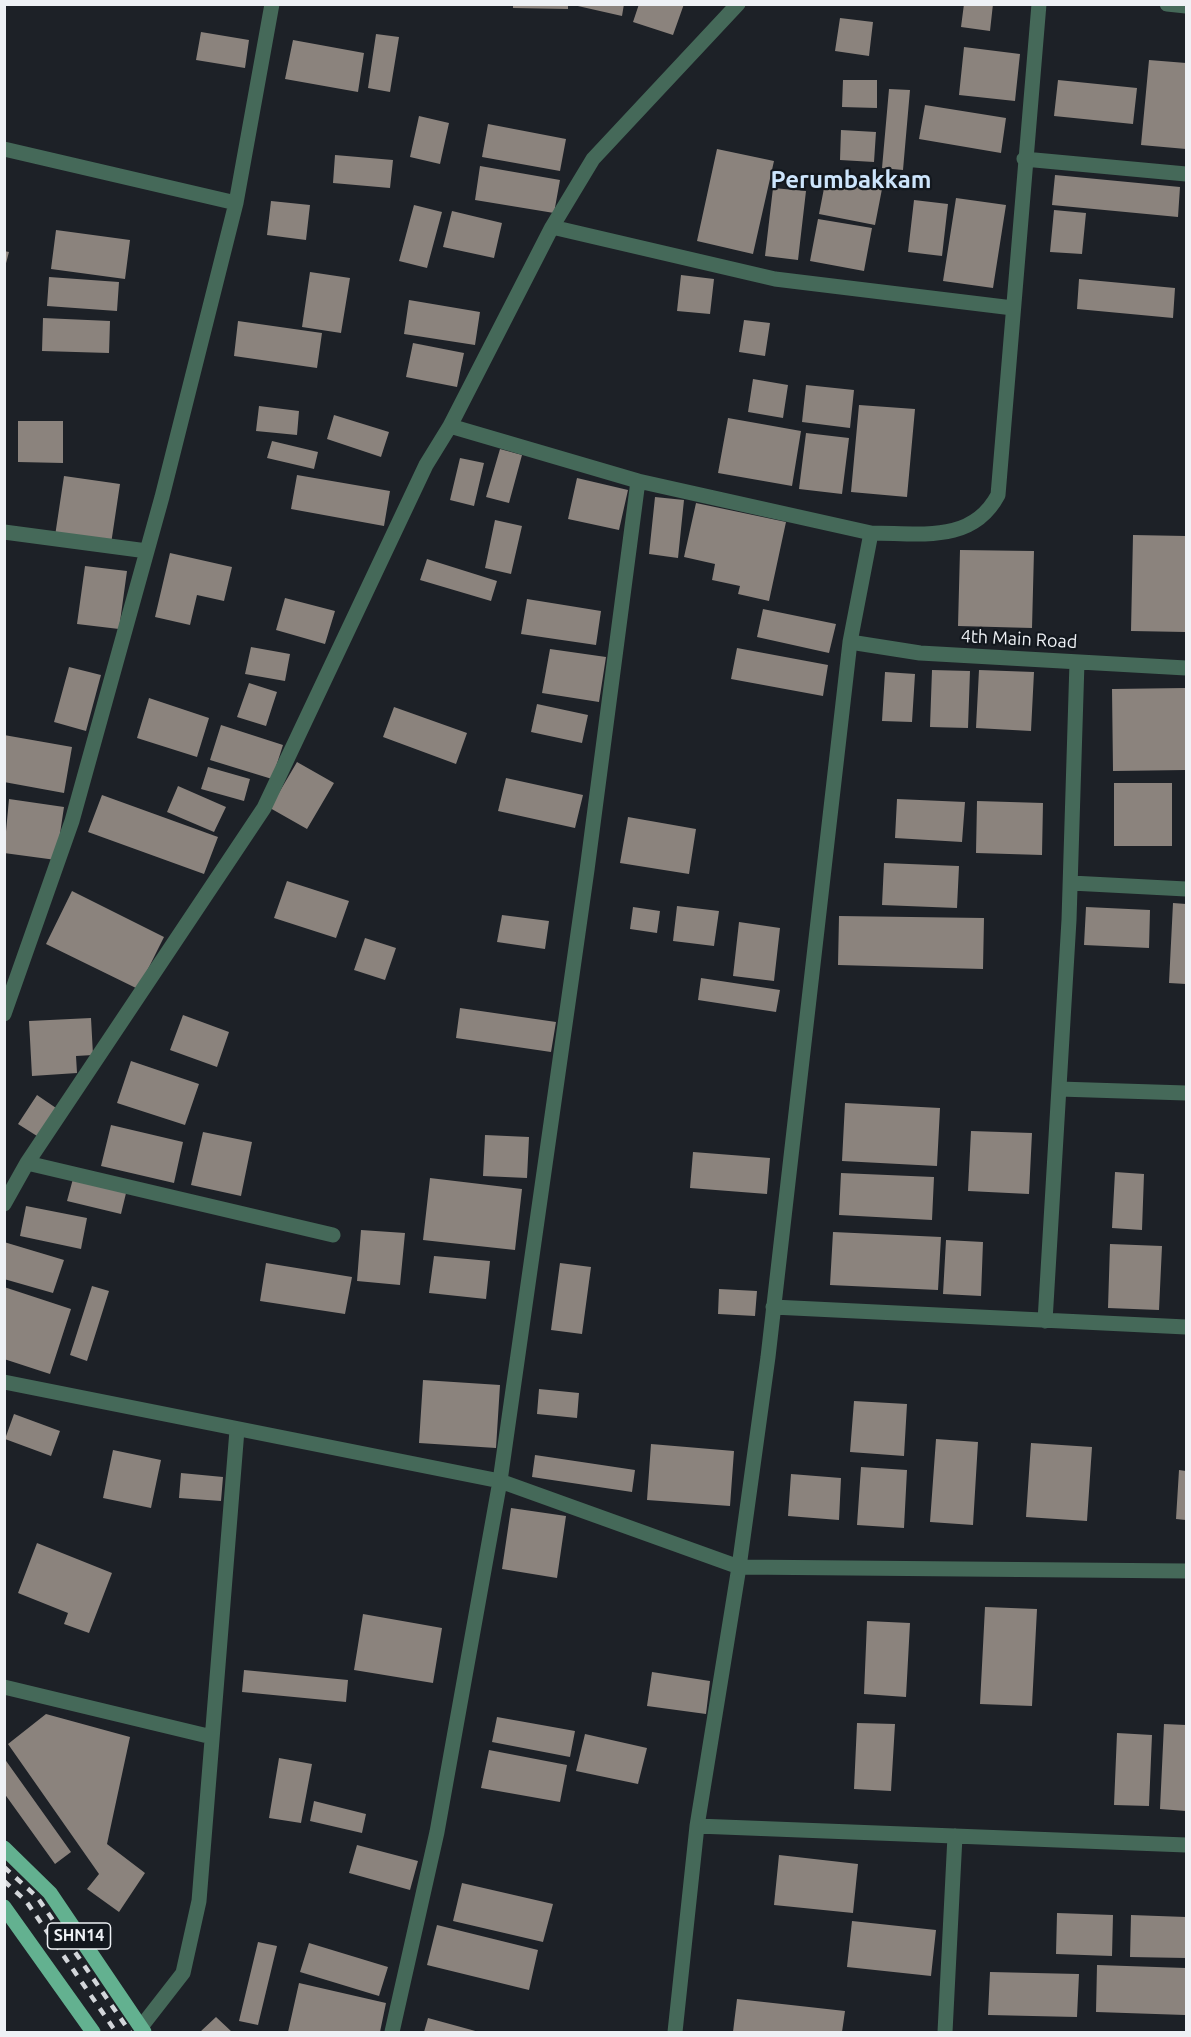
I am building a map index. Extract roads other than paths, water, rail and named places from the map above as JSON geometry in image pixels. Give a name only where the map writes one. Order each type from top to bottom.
[{"type":"main road","name":"SHN14","points":[[4,1848],[50,1893],[143,2030]]},
{"type":"main road","name":"SHN14","points":[[4,1907],[93,2032]]},
{"type":"street","points":[[4,1014],[72,821],[147,551],[236,203],[272,4]]},
{"type":"street","points":[[4,1204],[27,1163],[264,808],[426,465],[450,426],[552,227],[593,159],[738,4]]},
{"type":"street","points":[[450,426],[638,481],[871,533],[945,534],[976,523],[990,511],[998,495],[1002,476],[1024,159],[1039,4]]},
{"type":"street","points":[[1167,4],[1186,6]]},
{"type":"street","points":[[4,149],[236,203]]},
{"type":"street","points":[[1024,159],[1186,174]]},
{"type":"street","points":[[552,227],[775,279],[1013,308]]},
{"type":"street","points":[[392,2032],[437,1832],[500,1481],[581,917],[638,481]]},
{"type":"street","points":[[4,532],[147,551]]},
{"type":"street","points":[[675,2032],[697,1826],[739,1567],[773,1307],[850,642],[871,533]]},
{"type":"street","name":"4th Main Road","points":[[850,642],[920,653],[1186,668]]},
{"type":"street","points":[[1045,1321],[1071,883],[1077,662]]},
{"type":"street","points":[[1071,883],[1186,889]]},
{"type":"street","points":[[1059,1089],[1186,1093]]},
{"type":"street","points":[[27,1163],[333,1235]]},
{"type":"street","points":[[773,1307],[1186,1327]]},
{"type":"street","points":[[4,1382],[237,1430],[366,1452],[500,1481],[739,1567],[1186,1571]]},
{"type":"street","points":[[143,2030],[183,1973],[200,1901],[237,1430]]},
{"type":"street","points":[[4,1687],[212,1737]]},
{"type":"street","points":[[697,1826],[1186,1845]]},
{"type":"street","points":[[945,2032],[955,1836]]},
{"type":"railway","points":[[4,1867],[37,1897],[130,2032]]},
{"type":"railway","points":[[4,1881],[26,1901],[116,2032]]},
{"type":"district","name":"Perumbakkam","points":[[851,180]]}]
